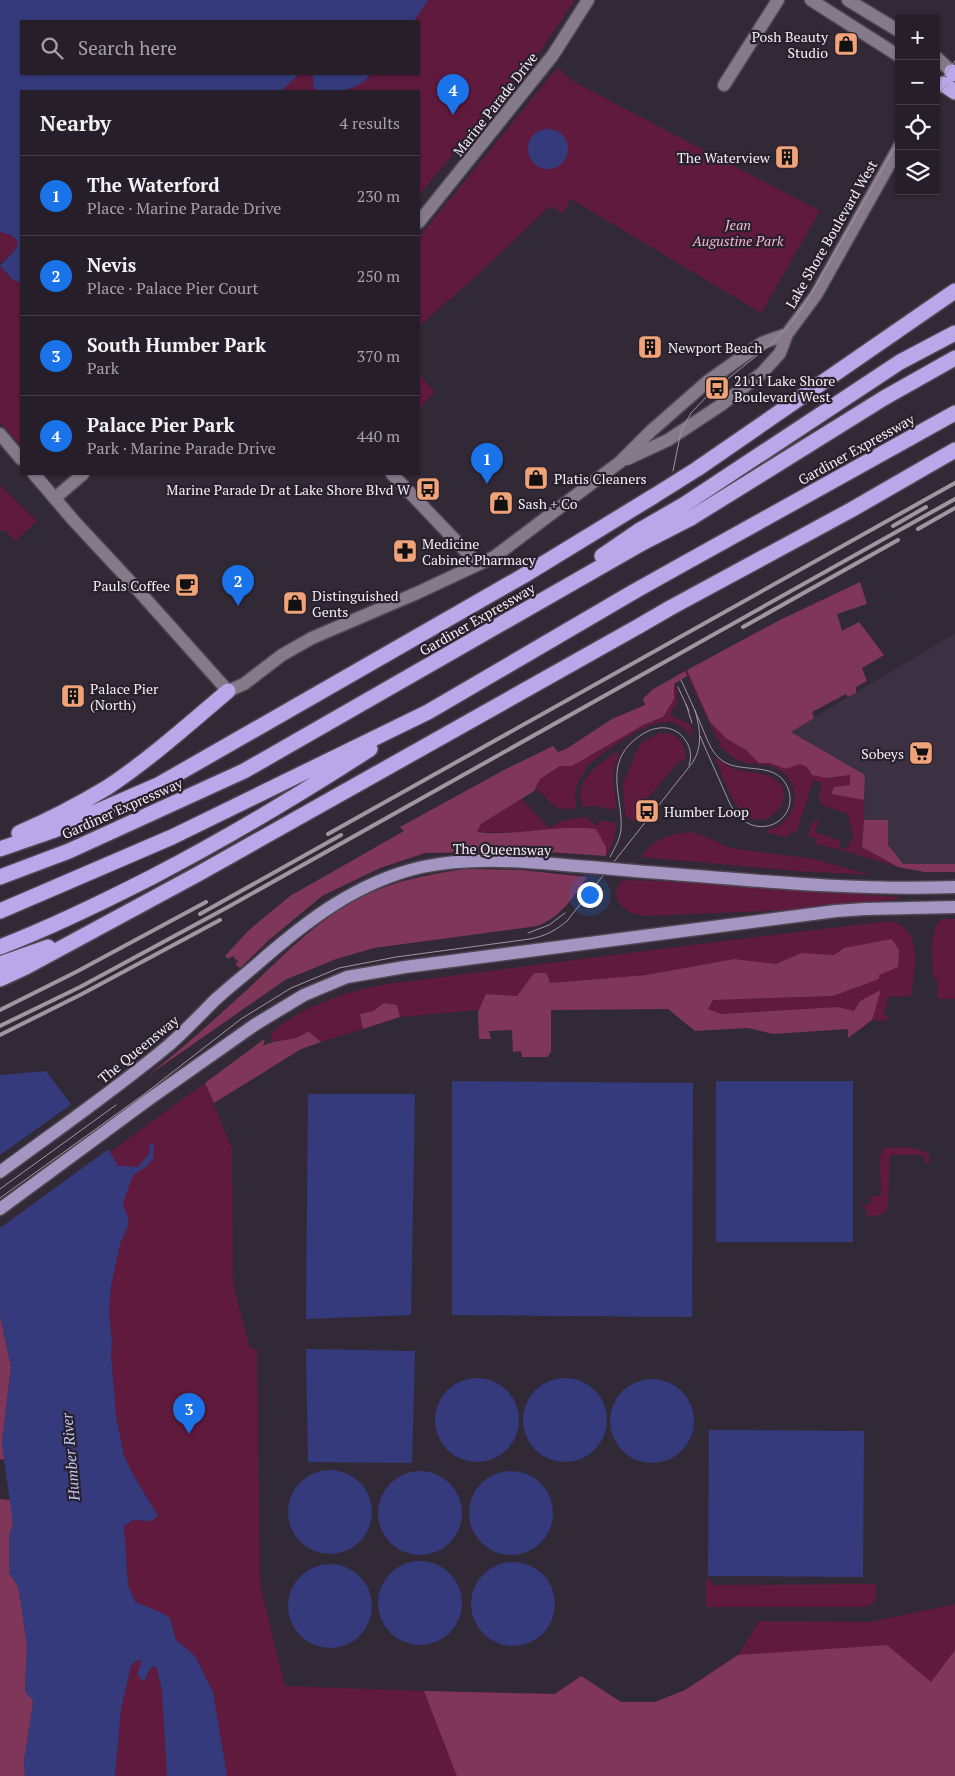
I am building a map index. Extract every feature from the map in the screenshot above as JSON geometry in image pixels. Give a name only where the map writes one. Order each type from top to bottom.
[{"type":"highway","points":[[0,849],[52,831],[158,786],[522,576],[697,469],[955,291]]},
{"type":"highway","points":[[688,511],[900,362],[955,333]]},
{"type":"highway","name":"Gardiner Expressway","points":[[0,877],[69,851],[244,770],[529,608],[642,536],[955,358]]},
{"type":"highway","name":"Gardiner Expressway","points":[[0,911],[172,837],[428,712],[635,591],[955,413]]},
{"type":"highway","points":[[0,978],[22,962],[85,934],[222,860],[670,608],[851,510],[955,450]]},
{"type":"highway","points":[[0,841],[40,824],[107,787],[155,752],[228,691]]},
{"type":"highway","points":[[3,946],[99,904],[200,852],[295,798],[428,712]]},
{"type":"highway","points":[[0,964],[22,962]]},
{"type":"main road","name":"Marine Parade Drive","points":[[420,221],[553,55],[588,0]]},
{"type":"main road","points":[[724,85],[778,0]]},
{"type":"main road","points":[[811,0],[895,53]]},
{"type":"main road","points":[[848,0],[895,29]]},
{"type":"main road","points":[[937,60],[947,80]]},
{"type":"main road","name":"Lake Shore Boulevard West","points":[[620,462],[668,440],[721,405],[762,373],[780,353],[787,334],[816,295],[897,150]]},
{"type":"main road","name":"Lake Shore Boulevard West","points":[[228,691],[244,684],[282,655],[312,638],[417,593],[501,552],[620,462],[651,430],[708,381],[762,343],[787,334]]},
{"type":"main road","points":[[0,434],[20,458]]},
{"type":"main road","points":[[35,475],[228,691]]},
{"type":"main road","points":[[55,498],[82,475]]},
{"type":"main road","points":[[393,475],[478,564]]},
{"type":"main road","name":"The Queensway","points":[[0,1172],[129,1077],[190,1026],[280,943],[324,909],[382,879],[421,868],[463,861],[591,867],[848,887],[906,889],[955,887]]},
{"type":"main road","points":[[0,1209],[148,1100],[256,1024],[304,995],[347,977],[405,967],[836,911],[955,907]]},
{"type":"shaded area","points":[[860,582],[867,604],[837,614],[842,631],[859,622],[884,655],[862,668],[867,681],[856,687],[856,693],[848,697],[846,694],[812,712],[814,718],[791,732],[865,775],[864,800],[831,794],[834,787],[850,785],[850,775],[827,778],[812,775],[807,767],[800,764],[786,769],[769,763],[759,763],[746,750],[727,739],[710,722],[687,670],[780,620]]},
{"type":"shaded area","points":[[955,633],[955,864],[903,864],[888,845],[888,820],[864,820],[865,775],[790,732]]},
{"type":"shaded area","points":[[685,671],[687,676],[674,684],[674,699],[663,717],[643,725],[572,766],[560,766],[540,779],[534,791],[481,824],[477,832],[506,833],[566,828],[596,829],[606,847],[606,856],[534,851],[425,853],[380,868],[322,896],[269,940],[240,968],[235,964],[238,962],[233,956],[228,959],[225,956],[249,930],[290,896],[404,831],[400,827],[504,770],[553,746],[558,752],[566,749],[612,719],[645,705],[643,699],[652,690]]},
{"type":"shaded area","points":[[864,820],[888,820],[888,845],[903,864],[955,864],[955,872],[925,872],[898,867],[862,847]]},
{"type":"shaded area","points":[[466,869],[521,870],[587,877],[560,912],[537,926],[374,948],[336,959],[285,980],[146,1077],[212,1022],[310,931],[344,907],[361,897],[401,882],[433,874]]},
{"type":"shaded area","points":[[892,939],[899,950],[898,967],[879,975],[879,979],[833,996],[713,1000],[708,1009],[721,1014],[838,1007],[854,1011],[860,1001],[881,990],[872,1020],[848,1038],[848,1029],[773,1034],[748,1028],[695,1031],[668,1009],[551,1010],[551,1052],[547,1057],[522,1057],[521,1051],[513,1052],[512,1030],[489,1031],[491,1039],[479,1039],[478,1012],[486,994],[517,996],[534,973],[547,973],[550,983],[646,975],[734,959],[776,964],[801,953],[834,955],[844,948]]},
{"type":"shaded area","points":[[384,1003],[397,1005],[400,1017],[363,1029],[360,1014],[373,1011]]},
{"type":"shaded area","points":[[308,1031],[321,1042],[301,1049],[214,1103],[205,1083],[263,1040],[265,1040],[263,1046],[269,1043],[297,1038]]},
{"type":"shaded area","points":[[0,1315],[11,1367],[2,1444],[5,1460],[0,1459]]},
{"type":"shaded area","points":[[0,1499],[11,1500],[13,1524],[9,1536],[9,1573],[18,1586],[27,1646],[25,1691],[33,1699],[24,1761],[25,1776],[0,1776]]},
{"type":"shaded area","points":[[887,1645],[931,1682],[955,1650],[955,1776],[457,1776],[424,1691],[555,1694],[581,1676],[621,1702],[655,1702],[685,1690],[738,1655]]},
{"type":"green space","points":[[428,0],[575,0],[541,50],[420,194],[420,90],[348,90],[370,75],[420,75],[420,20],[415,20]]},
{"type":"green space","name":"Jean Augustine Park","points":[[557,68],[576,83],[820,211],[761,313],[571,199],[563,213],[550,206],[473,279],[420,325],[420,236]]},
{"type":"green space","points":[[298,75],[312,75],[313,86],[316,90],[284,90]]},
{"type":"green space","points":[[0,232],[11,235],[19,241],[16,249],[0,264]]},
{"type":"green space","points":[[0,266],[12,279],[20,283],[20,445],[0,422]]},
{"type":"green space","points":[[420,375],[435,392],[420,408]]},
{"type":"green space","points":[[0,485],[37,521],[15,541],[4,530],[0,531]]},
{"type":"green space","points":[[687,670],[710,722],[727,739],[746,750],[759,763],[769,763],[786,769],[800,764],[827,778],[850,775],[851,785],[834,787],[831,794],[864,800],[862,847],[898,867],[816,844],[817,839],[807,836],[812,823],[819,819],[815,832],[841,841],[839,847],[848,849],[853,836],[848,814],[822,805],[819,796],[822,783],[813,780],[796,833],[791,832],[788,837],[767,833],[767,830],[777,827],[790,814],[794,805],[793,787],[788,778],[776,768],[740,761],[719,745],[721,743],[716,737],[685,671]]},
{"type":"green space","points":[[674,684],[678,693],[676,700],[678,701],[670,715],[691,725],[692,737],[680,726],[666,722],[646,727],[624,739],[586,767],[576,789],[576,808],[559,808],[551,804],[540,791],[535,791],[540,779],[560,766],[572,766],[643,725],[663,717]]},
{"type":"green space","points":[[659,733],[674,735],[678,738],[683,745],[686,756],[683,762],[680,760],[639,808],[642,810],[634,821],[625,815],[623,784],[641,743]]},
{"type":"green space","points":[[620,750],[614,768],[613,781],[617,810],[596,806],[583,807],[580,798],[584,781],[597,766]]},
{"type":"green space","points":[[715,757],[734,769],[766,775],[775,779],[782,786],[784,795],[782,804],[776,812],[769,818],[759,820],[749,817],[739,809],[728,791]]},
{"type":"green space","points":[[521,799],[549,828],[562,821],[585,817],[597,826],[599,822],[595,820],[617,823],[612,844],[606,856],[606,847],[521,833],[477,832],[481,824]]},
{"type":"green space","points":[[691,832],[730,848],[814,859],[870,875],[797,871],[641,857],[651,846],[663,839],[676,834]]},
{"type":"green space","points":[[623,880],[690,882],[898,897],[898,899],[788,910],[645,916],[629,911],[618,900],[616,889]]},
{"type":"green space","points":[[941,919],[955,919],[955,999],[940,999],[938,997],[937,979],[933,978],[932,939]]},
{"type":"green space","points":[[889,921],[900,925],[908,932],[915,951],[915,962],[911,996],[887,997],[887,1007],[884,1008],[884,1015],[887,1015],[887,1021],[872,1020],[880,991],[854,1011],[838,1007],[721,1014],[708,1010],[713,1000],[833,996],[879,979],[879,975],[844,948],[834,955],[801,953],[776,964],[734,959],[646,975],[549,983],[547,973],[534,973],[517,996],[486,994],[479,1010],[400,1017],[397,1006],[384,1003],[373,1011],[360,1014],[363,1029],[321,1042],[308,1031],[295,1038],[271,1041],[274,1031],[303,1011],[338,996],[376,986]]},
{"type":"green space","points":[[205,1083],[232,1149],[233,1284],[250,1349],[257,1349],[260,1584],[285,1686],[555,1694],[581,1676],[621,1702],[655,1702],[685,1690],[738,1655],[759,1621],[870,1622],[955,1604],[955,1776],[227,1776],[213,1692],[195,1656],[176,1640],[170,1618],[135,1602],[128,1585],[124,1526],[133,1520],[151,1521],[158,1516],[124,1456],[116,1416],[109,1313],[111,1286],[120,1244],[128,1226],[128,1218],[123,1204],[125,1197],[110,1152]]},
{"type":"green space","points":[[902,1147],[924,1151],[929,1154],[929,1162],[925,1164],[924,1155],[890,1155],[888,1208],[882,1215],[867,1216],[867,1209],[858,1207],[870,1204],[871,1196],[881,1196],[880,1157],[884,1148]]},
{"type":"green space","points":[[706,1579],[711,1580],[712,1585],[876,1584],[876,1600],[864,1607],[706,1607]]},
{"type":"green space","points":[[143,1660],[144,1682],[150,1669],[154,1666],[157,1668],[162,1691],[167,1776],[115,1776],[121,1709],[131,1666],[136,1661]]},
{"type":"water","points":[[0,0],[428,0],[415,20],[20,20],[20,75],[298,75],[284,90],[20,90],[20,283],[12,279],[0,266],[16,249],[18,241],[11,235],[0,232]]},
{"type":"water","points":[[312,75],[370,75],[353,87],[340,90],[316,90],[313,86]]},
{"type":"water","points":[[548,129],[562,135],[568,149],[562,163],[548,169],[534,163],[528,149],[534,135]]},
{"type":"water","name":"Humber River","points":[[46,1071],[110,1152],[118,1166],[138,1167],[149,1154],[150,1144],[154,1143],[153,1159],[146,1167],[133,1175],[123,1204],[128,1218],[128,1226],[120,1244],[111,1286],[109,1313],[116,1416],[124,1456],[158,1516],[151,1521],[133,1520],[124,1526],[128,1585],[135,1602],[170,1618],[176,1640],[195,1656],[213,1692],[227,1776],[167,1776],[162,1691],[157,1668],[154,1666],[150,1669],[144,1682],[137,1675],[142,1660],[136,1661],[131,1666],[121,1709],[115,1776],[25,1776],[24,1761],[33,1704],[32,1699],[25,1692],[27,1646],[18,1586],[9,1573],[9,1536],[13,1524],[2,1444],[11,1367],[0,1315],[0,1075]]},
{"type":"water","points":[[452,1081],[693,1083],[692,1317],[452,1315]]},
{"type":"water","points":[[716,1081],[853,1081],[853,1242],[716,1242]]},
{"type":"water","points":[[308,1094],[415,1094],[411,1315],[306,1319]]},
{"type":"water","points":[[306,1349],[415,1351],[412,1463],[308,1462]]},
{"type":"water","points":[[477,1378],[493,1381],[507,1390],[516,1404],[519,1420],[516,1436],[507,1450],[493,1459],[477,1462],[461,1459],[447,1450],[438,1436],[435,1420],[438,1404],[447,1390],[461,1381]]},
{"type":"water","points":[[565,1378],[581,1381],[595,1390],[604,1404],[607,1420],[604,1436],[595,1450],[581,1459],[565,1462],[549,1459],[535,1450],[526,1436],[523,1420],[526,1404],[535,1390],[549,1381]]},
{"type":"water","points":[[652,1379],[668,1382],[682,1391],[691,1405],[694,1421],[691,1437],[682,1451],[668,1460],[652,1463],[636,1460],[622,1451],[613,1437],[610,1421],[613,1405],[622,1391],[636,1382]]},
{"type":"water","points":[[709,1430],[864,1431],[863,1577],[708,1576]]},
{"type":"water","points":[[330,1470],[346,1473],[360,1482],[369,1496],[372,1512],[369,1528],[360,1542],[346,1551],[330,1554],[314,1551],[300,1542],[291,1528],[288,1512],[291,1496],[300,1482],[314,1473]]},
{"type":"water","points":[[420,1471],[436,1474],[450,1483],[459,1497],[462,1513],[459,1529],[450,1543],[436,1552],[420,1555],[404,1552],[390,1543],[381,1529],[378,1513],[381,1497],[390,1483],[404,1474]]},
{"type":"water","points":[[511,1471],[527,1474],[541,1483],[550,1497],[553,1513],[550,1529],[541,1543],[527,1552],[511,1555],[495,1552],[481,1543],[472,1529],[469,1513],[472,1497],[481,1483],[495,1474]]},
{"type":"water","points":[[420,1561],[436,1564],[450,1573],[459,1587],[462,1603],[459,1619],[450,1633],[436,1642],[420,1645],[404,1642],[390,1633],[381,1619],[378,1603],[381,1587],[390,1573],[404,1564]]},
{"type":"water","points":[[513,1562],[529,1565],[543,1574],[552,1588],[555,1604],[552,1620],[543,1634],[529,1643],[513,1646],[497,1643],[483,1634],[474,1620],[471,1604],[474,1588],[483,1574],[497,1565]]},
{"type":"water","points":[[330,1564],[346,1567],[360,1576],[369,1590],[372,1606],[369,1622],[360,1636],[346,1645],[330,1648],[314,1645],[300,1636],[291,1622],[288,1606],[291,1590],[300,1576],[314,1567]]},
{"type":"pier","points":[[73,1103],[110,1148],[0,1228],[0,1155]]},
{"type":"tram line","points":[[940,82],[955,61]]},
{"type":"tram line","points":[[940,93],[948,83]]},
{"type":"tram line","points":[[673,471],[681,431],[691,413],[710,393],[770,345],[793,321],[815,287],[895,147]]},
{"type":"tram line","points":[[681,680],[708,743],[719,758],[735,766],[765,770],[773,773],[781,778],[787,786],[790,798],[788,809],[782,818],[773,824],[762,827],[751,825],[740,817],[730,804],[700,736]]},
{"type":"tram line","points":[[678,687],[689,711]]},
{"type":"tram line","points":[[686,704],[692,723]]},
{"type":"tram line","points":[[0,1198],[143,1095],[241,1019],[291,988],[339,968],[396,957],[530,939],[545,935],[558,928],[567,921],[693,762],[700,737],[695,710]]},
{"type":"tram line","points":[[610,857],[621,829],[617,785],[618,764],[629,745],[639,736],[651,730],[659,728],[673,730],[679,733],[688,744],[691,758],[689,765]]},
{"type":"tram line","points":[[528,933],[549,925],[565,913]]},
{"type":"tram line","points":[[0,1189],[116,1105]]},
{"type":"railway","points":[[328,834],[955,483]]},
{"type":"railway","points":[[0,1026],[80,987],[228,907],[955,499]]},
{"type":"railway","points":[[893,526],[926,507]]},
{"type":"railway","points":[[918,529],[955,508]]},
{"type":"railway","points":[[743,627],[898,540]]},
{"type":"railway","points":[[200,914],[341,835]]},
{"type":"railway","points":[[0,1010],[76,972],[206,902]]},
{"type":"railway","points":[[0,1035],[82,994],[220,920]]},
{"type":"place","name":"Posh Beauty Studio","points":[[846,44]]},
{"type":"place","name":"Palace Pier Park","points":[[453,115]]},
{"type":"place","name":"The Waterview","points":[[787,157]]},
{"type":"place","name":"Newport Beach","points":[[650,347]]},
{"type":"place","name":"2111 Lake Shore Boulevard West","points":[[717,388]]},
{"type":"place","name":"Platis Cleaners","points":[[536,478]]},
{"type":"place","name":"The Waterford","points":[[487,484]]},
{"type":"place","name":"Marine Parade Dr at Lake Shore Blvd W","points":[[428,489]]},
{"type":"place","name":"Sash + Co","points":[[501,503]]},
{"type":"place","name":"Medicine Cabinet Pharmacy","points":[[405,551]]},
{"type":"place","name":"Pauls Coffee","points":[[187,585]]},
{"type":"place","name":"Distinguished Gents","points":[[295,603]]},
{"type":"place","name":"Nevis","points":[[238,606]]},
{"type":"place","name":"Palace Pier (North)","points":[[73,696]]},
{"type":"place","name":"Sobeys","points":[[921,753]]},
{"type":"place","name":"Humber Loop","points":[[647,811]]},
{"type":"place","name":"South Humber Park","points":[[189,1434]]}]
